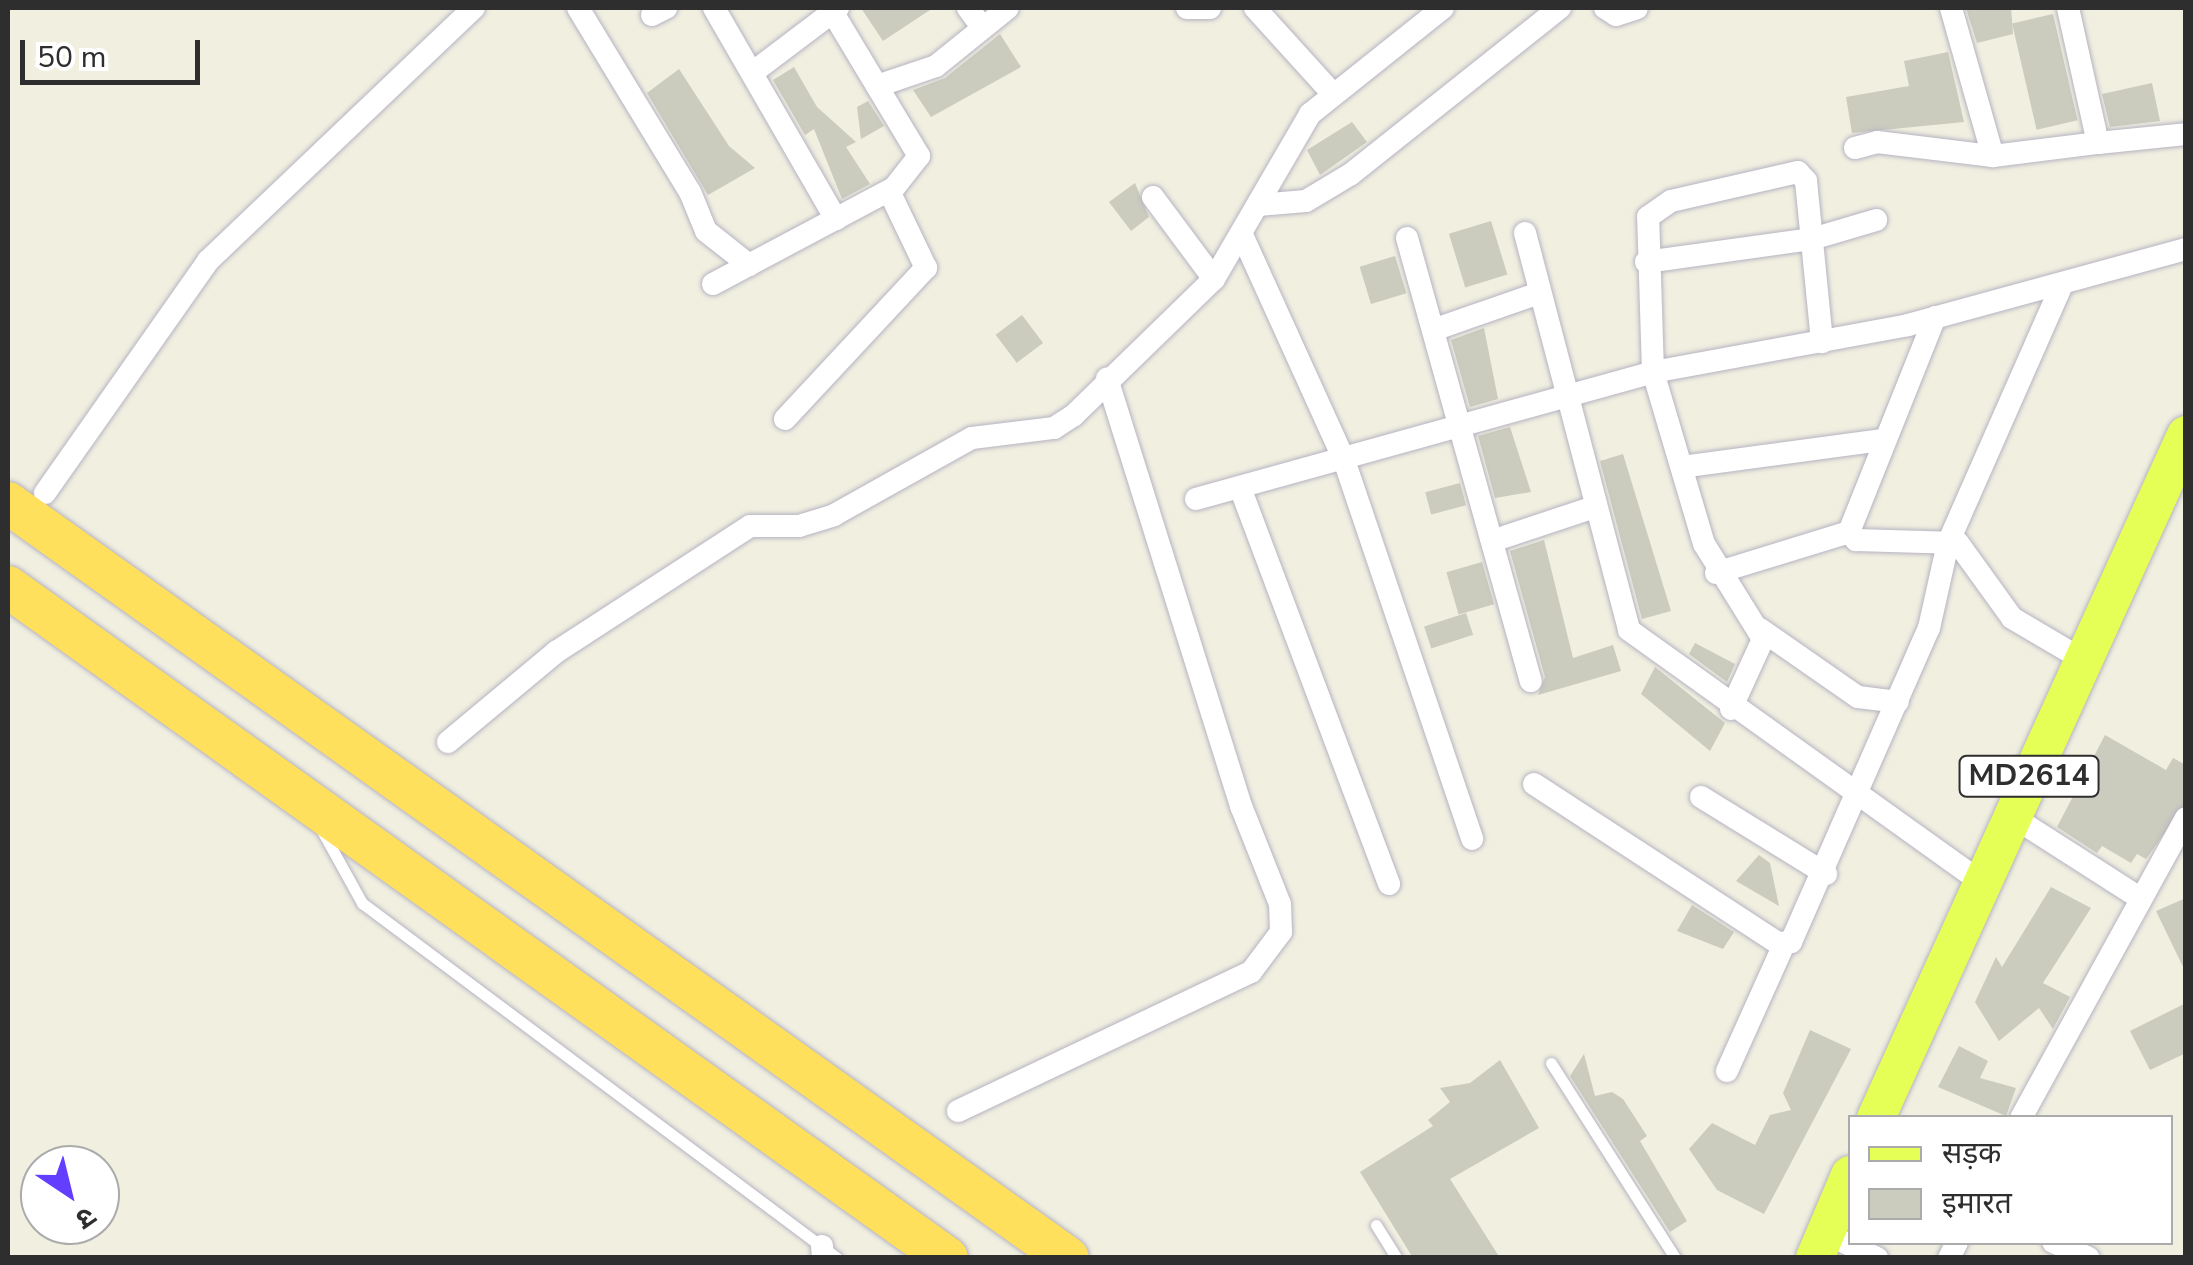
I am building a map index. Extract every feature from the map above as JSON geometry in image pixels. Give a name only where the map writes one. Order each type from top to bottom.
[{"type":"highway","points":[[26,498],[1068,1258]]},
{"type":"highway","points":[[8,587],[947,1258]]},
{"type":"main road","name":"MD2614","points":[[1877,1115],[1979,881],[2181,466]]},
{"type":"main road","points":[[1820,1245],[1848,1181]]},
{"type":"street","points":[[26,498],[208,262],[474,8]]},
{"type":"street","points":[[578,8],[690,192],[706,232],[749,265]]},
{"type":"street","points":[[714,8],[836,219]]},
{"type":"street","points":[[877,86],[936,66],[1008,8]]},
{"type":"street","points":[[1187,8],[1210,8]]},
{"type":"street","points":[[1254,8],[1333,94]]},
{"type":"street","points":[[448,742],[556,652],[750,526],[799,526],[834,515],[972,438],[1054,428],[1214,278],[1243,237],[1292,136],[1333,94],[1443,8]]},
{"type":"street","points":[[1258,206],[1316,196],[1560,8]]},
{"type":"street","points":[[1605,8],[1616,15],[1637,8]]},
{"type":"street","points":[[1951,8],[1993,156]]},
{"type":"street","points":[[2068,8],[2098,143]]},
{"type":"street","points":[[714,284],[890,190],[920,160],[834,9],[752,73]]},
{"type":"street","points":[[1855,148],[1877,142],[1993,156],[2177,134]]},
{"type":"street","points":[[1822,342],[1806,180],[1792,168],[1654,208],[1644,226],[1653,372],[1716,572],[1760,629],[1858,697],[1898,702]]},
{"type":"street","points":[[785,419],[924,274],[926,263],[890,190]]},
{"type":"street","points":[[1153,197],[1214,278]]},
{"type":"street","points":[[1646,262],[1812,239],[1876,220]]},
{"type":"street","points":[[1525,233],[1592,508],[1629,630],[1731,709],[1979,881]]},
{"type":"street","points":[[1243,237],[1344,460],[1472,839]]},
{"type":"street","points":[[1407,238],[1531,681]]},
{"type":"street","points":[[1196,499],[1241,490],[1653,372],[1908,325],[2061,287],[2186,249]]},
{"type":"street","points":[[1727,1071],[1784,944],[1826,874],[1929,628],[1948,543],[2061,287]]},
{"type":"street","points":[[1433,330],[1538,293]]},
{"type":"street","points":[[1849,532],[1882,440],[1935,317]]},
{"type":"street","points":[[958,1111],[1251,972],[1281,932],[1280,904],[1241,806],[1107,378]]},
{"type":"street","points":[[1682,467],[1882,440]]},
{"type":"street","points":[[1241,490],[1390,884]]},
{"type":"street","points":[[1492,542],[1592,508]]},
{"type":"street","points":[[1849,532],[1856,540],[1948,543],[1970,552],[2012,618],[2086,661]]},
{"type":"street","points":[[1716,572],[1849,532]]},
{"type":"street","points":[[1731,709],[1761,649],[1760,629]]},
{"type":"street","points":[[1534,784],[1784,944]]},
{"type":"street","points":[[1701,797],[1826,874]]},
{"type":"street","points":[[2010,815],[2140,898]]},
{"type":"street","points":[[2024,1115],[2185,820]]},
{"type":"street","points":[[1820,1245],[1878,1258]]},
{"type":"street","points":[[2060,1245],[2089,1258]]},
{"type":"lane","points":[[308,803],[362,903],[827,1254]]},
{"type":"lane","points":[[1551,1063],[1675,1258]]},
{"type":"lane","points":[[1376,1225],[1396,1258]]},
{"type":"building","points":[[861,8],[933,8],[883,41]]},
{"type":"building","points":[[1966,8],[2011,8],[2013,34],[1977,43]]},
{"type":"building","points":[[2053,14],[2078,120],[2037,130],[2012,23]]},
{"type":"building","points":[[1000,34],[1021,67],[931,117],[913,90],[945,78]]},
{"type":"building","points":[[1948,52],[1964,122],[1852,133],[1846,97],[1909,86],[1904,61]]},
{"type":"building","points":[[794,67],[817,107],[856,142],[846,147],[870,184],[842,199],[814,129],[805,135],[773,80]]},
{"type":"building","points":[[679,69],[729,146],[755,168],[708,195],[647,93]]},
{"type":"building","points":[[2152,83],[2160,121],[2110,127],[2102,94]]},
{"type":"building","points":[[868,101],[884,126],[861,139],[857,107]]},
{"type":"building","points":[[1352,122],[1367,142],[1320,175],[1307,150]]},
{"type":"building","points":[[1135,183],[1149,217],[1131,231],[1109,202]]},
{"type":"building","points":[[1491,221],[1507,275],[1465,287],[1449,234]]},
{"type":"building","points":[[1395,256],[1406,293],[1371,304],[1360,267]]},
{"type":"building","points":[[1022,315],[1043,343],[1017,363],[996,335]]},
{"type":"building","points":[[1484,328],[1498,399],[1470,407],[1451,340]]},
{"type":"building","points":[[1510,427],[1531,492],[1495,498],[1478,436]]},
{"type":"building","points":[[1623,454],[1671,611],[1642,619],[1600,461]]},
{"type":"building","points":[[1460,483],[1466,505],[1431,515],[1425,492]]},
{"type":"building","points":[[1544,540],[1573,658],[1613,645],[1621,671],[1538,695],[1545,677],[1510,551]]},
{"type":"building","points":[[1482,562],[1494,604],[1459,614],[1446,572]]},
{"type":"building","points":[[1466,613],[1473,635],[1431,648],[1424,627]]},
{"type":"building","points":[[1695,643],[1735,664],[1727,682],[1689,654]]},
{"type":"building","points":[[1655,667],[1725,723],[1710,751],[1641,694]]},
{"type":"building","points":[[2105,735],[2166,770],[2173,758],[2186,765],[2186,803],[2146,859],[2137,854],[2131,863],[2102,846],[2097,853],[2057,827]]},
{"type":"building","points":[[1759,855],[1770,863],[1779,906],[1736,881]]},
{"type":"building","points":[[2051,887],[2091,908],[2043,983],[2070,997],[2053,1029],[2039,1008],[1999,1041],[1975,1002],[1996,957],[2002,967]]},
{"type":"building","points":[[2186,898],[2186,973],[2156,911]]},
{"type":"building","points":[[1692,905],[1734,932],[1723,949],[1677,931]]},
{"type":"building","points":[[2186,1003],[2186,1053],[2150,1070],[2130,1031]]},
{"type":"building","points":[[1810,1030],[1851,1049],[1764,1214],[1717,1190],[1689,1149],[1712,1123],[1755,1145],[1770,1115],[1791,1110],[1783,1093]]},
{"type":"building","points":[[1959,1046],[1988,1061],[1980,1078],[2016,1088],[2004,1115],[1938,1087]]},
{"type":"building","points":[[1584,1054],[1595,1096],[1612,1092],[1623,1099],[1647,1136],[1640,1141],[1687,1221],[1670,1232],[1570,1076]]},
{"type":"building","points":[[1500,1060],[1539,1128],[1450,1179],[1500,1258],[1413,1258],[1360,1172],[1433,1126],[1428,1120],[1450,1102],[1440,1088],[1470,1083]]}]
